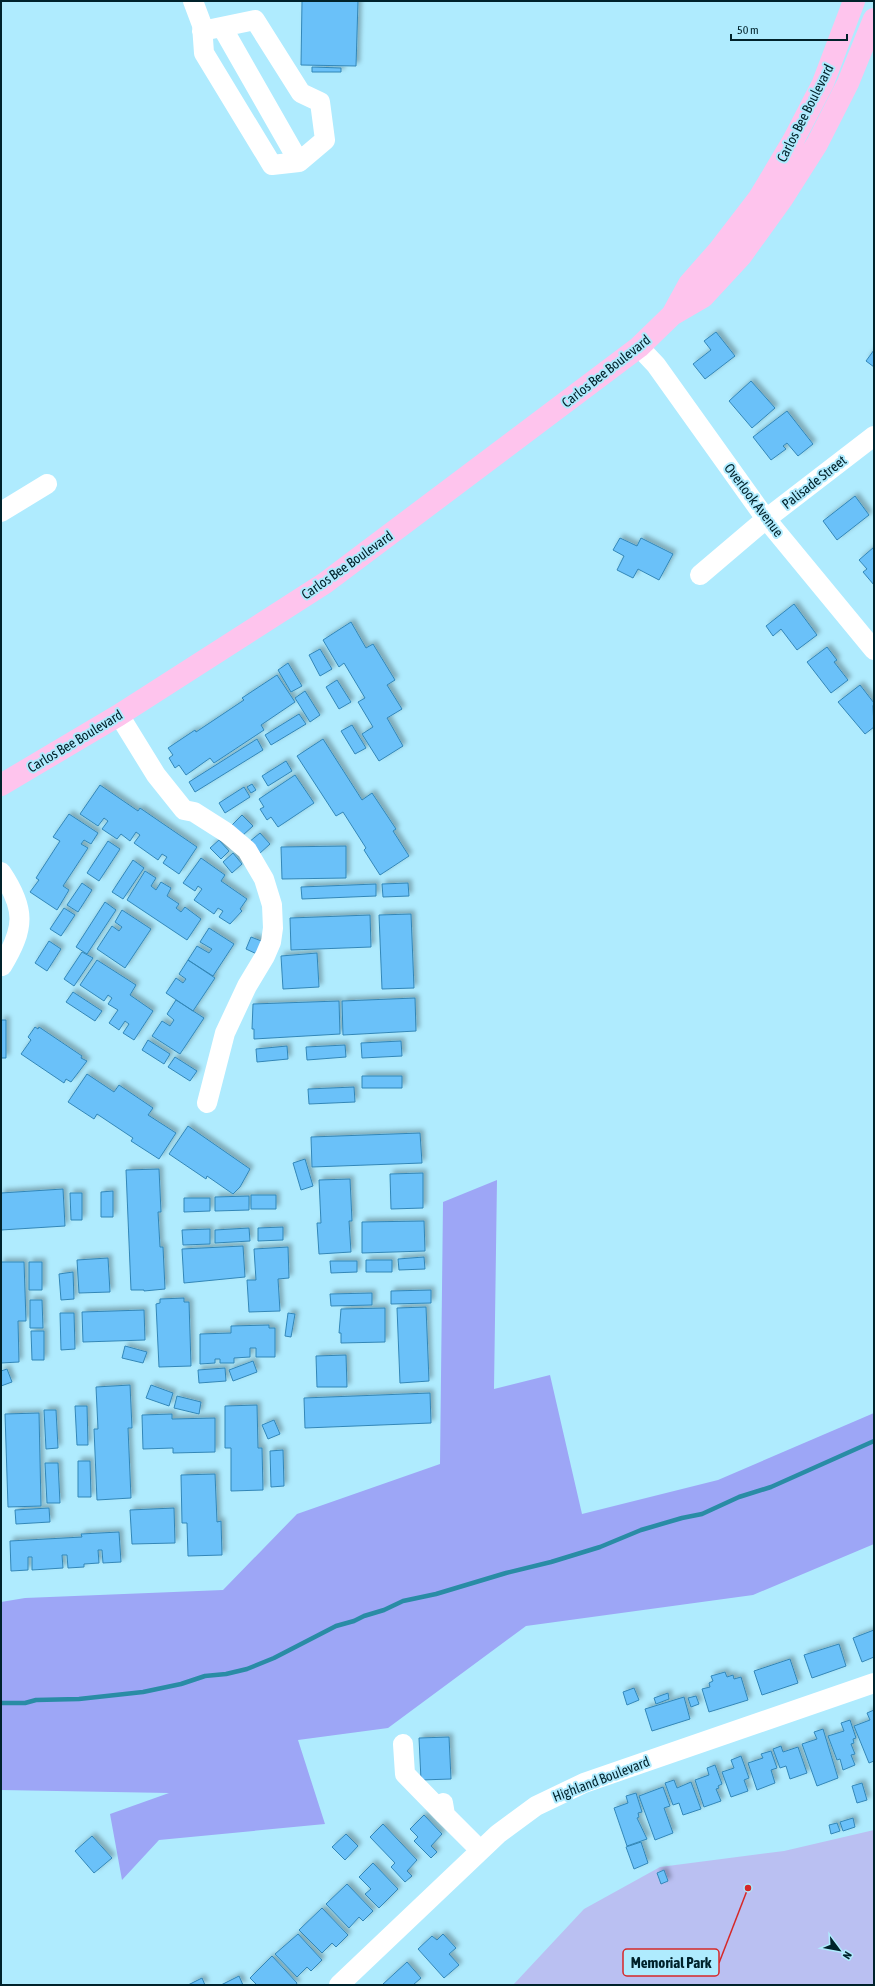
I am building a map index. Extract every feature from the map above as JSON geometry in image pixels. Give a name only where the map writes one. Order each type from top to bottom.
[{"type":"main road","name":"Carlos Bee Boulevard","points":[[672,315],[689,284],[719,250],[759,198],[793,141],[823,83],[854,1]]},
{"type":"main road","name":"Carlos Bee Boulevard","points":[[1,785],[119,715],[325,583],[639,347],[672,315],[703,297],[741,256],[782,199],[817,144],[848,84],[874,19]]},
{"type":"street","points":[[193,1],[202,25],[202,31],[204,53],[272,165],[299,162],[325,140],[320,102],[301,93],[255,20],[202,31]]},
{"type":"street","points":[[222,27],[299,162]]},
{"type":"street","name":"Overlook Avenue","points":[[639,347],[658,367],[766,519],[874,650]]},
{"type":"street","name":"Palisade Street","points":[[700,575],[766,519],[874,436]]},
{"type":"street","points":[[1,512],[47,484]]},
{"type":"street","points":[[119,715],[156,775],[184,810],[194,812],[228,833],[247,850],[264,879],[272,905],[274,922],[270,942],[265,956],[247,986],[225,1033],[208,1103]]},
{"type":"street","points":[[1,872],[15,897],[21,916],[16,937],[2,966]]},
{"type":"street","name":"Highland Boulevard","points":[[339,1985],[480,1850],[498,1834],[536,1806],[584,1783],[874,1683]]},
{"type":"street","points":[[403,1744],[406,1774],[480,1850]]},
{"type":"street","points":[[442,1792],[445,1815]]},
{"type":"shaded area","points":[[497,1180],[494,1389],[550,1375],[582,1514],[718,1480],[874,1413],[874,1544],[753,1595],[526,1626],[388,1728],[298,1740],[325,1824],[159,1840],[122,1880],[110,1814],[169,1793],[1,1790],[1,1602],[25,1598],[223,1590],[297,1514],[440,1464],[443,1202]]},
{"type":"shaded area","points":[[874,1830],[874,1985],[513,1985],[584,1909],[660,1867],[784,1851]]},
{"type":"building","points":[[302,1],[358,1],[356,66],[301,65]]},
{"type":"building","points":[[312,67],[341,68],[341,72],[312,72]]},
{"type":"building","points":[[716,332],[735,356],[705,379],[693,364],[711,350],[704,341]]},
{"type":"building","points":[[874,350],[874,367],[866,361]]},
{"type":"building","points":[[751,381],[775,408],[752,428],[729,401]]},
{"type":"building","points":[[787,411],[813,444],[798,456],[787,443],[783,446],[786,449],[771,460],[753,437]]},
{"type":"building","points":[[855,496],[869,515],[837,540],[823,521]]},
{"type":"building","points":[[620,538],[637,546],[641,538],[673,554],[659,580],[638,569],[633,578],[617,570],[624,556],[613,550]]},
{"type":"building","points":[[874,547],[874,585],[863,572],[867,569],[859,560]]},
{"type":"building","points":[[794,604],[817,635],[797,650],[781,629],[773,636],[766,626]]},
{"type":"building","points":[[351,622],[366,648],[373,644],[395,680],[387,685],[402,709],[387,718],[403,746],[379,761],[362,734],[373,727],[358,702],[365,698],[344,663],[339,667],[323,640]]},
{"type":"building","points":[[827,647],[837,660],[834,662],[848,680],[831,693],[807,662]]},
{"type":"building","points":[[320,649],[332,669],[320,676],[309,655]]},
{"type":"building","points":[[288,663],[302,686],[291,692],[278,670]]},
{"type":"building","points":[[277,675],[295,702],[261,725],[264,730],[214,763],[210,758],[186,775],[179,765],[175,768],[169,758],[173,755],[168,748],[195,730],[196,732],[244,700],[242,698]]},
{"type":"building","points":[[337,680],[351,702],[339,709],[326,687]]},
{"type":"building","points":[[860,685],[874,703],[874,727],[865,734],[838,702]]},
{"type":"building","points":[[305,691],[320,715],[310,722],[295,698]]},
{"type":"building","points":[[299,714],[306,724],[271,745],[265,735]]},
{"type":"building","points":[[352,725],[366,748],[355,754],[341,731]]},
{"type":"building","points":[[257,739],[263,750],[195,792],[189,782]]},
{"type":"building","points":[[323,739],[362,800],[372,793],[396,829],[393,831],[409,856],[380,875],[364,850],[366,848],[343,812],[336,816],[297,756]]},
{"type":"building","points":[[286,761],[292,771],[268,786],[262,776]]},
{"type":"building","points":[[295,775],[314,803],[278,827],[271,817],[267,820],[260,809],[264,807],[259,799]]},
{"type":"building","points":[[252,784],[256,790],[251,793],[247,787]]},
{"type":"building","points":[[100,785],[138,811],[140,808],[197,847],[179,874],[163,863],[167,857],[162,854],[158,860],[134,843],[140,835],[136,832],[130,841],[121,834],[117,839],[102,829],[108,821],[104,818],[98,826],[80,814]]},
{"type":"building","points":[[244,787],[250,797],[225,813],[219,803]]},
{"type":"building","points":[[69,814],[98,833],[91,844],[84,840],[81,844],[88,848],[63,886],[69,890],[57,910],[30,892],[39,880],[36,878],[60,841],[53,837]]},
{"type":"building","points":[[242,815],[253,826],[242,836],[232,825]]},
{"type":"building","points":[[260,833],[270,844],[259,854],[249,842]]},
{"type":"building","points":[[219,840],[229,851],[221,859],[210,848]]},
{"type":"building","points":[[108,841],[120,849],[99,881],[87,873]]},
{"type":"building","points":[[346,846],[346,878],[282,879],[281,847]]},
{"type":"building","points":[[233,853],[242,864],[232,873],[223,862]]},
{"type":"building","points":[[201,858],[225,875],[221,881],[247,899],[240,909],[242,911],[230,924],[219,917],[223,911],[218,908],[214,914],[194,900],[202,889],[198,886],[195,891],[183,883]]},
{"type":"building","points":[[133,860],[144,868],[123,899],[112,892]]},
{"type":"building","points":[[145,871],[156,878],[151,886],[156,890],[161,882],[171,888],[167,896],[179,904],[176,908],[181,912],[185,907],[201,919],[187,940],[127,900]]},
{"type":"building","points":[[82,883],[92,890],[78,912],[67,905]]},
{"type":"building","points":[[408,883],[409,896],[383,897],[382,884]]},
{"type":"building","points":[[376,884],[376,896],[302,899],[301,887]]},
{"type":"building","points":[[105,902],[116,910],[87,954],[76,947]]},
{"type":"building","points":[[64,908],[75,915],[61,936],[50,929]]},
{"type":"building","points":[[122,910],[151,929],[125,968],[97,949],[112,926],[119,931],[122,927],[115,922]]},
{"type":"building","points":[[411,914],[414,988],[382,989],[379,915]]},
{"type":"building","points":[[370,915],[371,947],[291,950],[290,918]]},
{"type":"building","points":[[209,928],[234,944],[213,976],[188,960],[197,946],[209,953],[212,949],[200,942]]},
{"type":"building","points":[[251,937],[264,942],[259,955],[246,949]]},
{"type":"building","points":[[49,941],[61,949],[47,971],[35,963]]},
{"type":"building","points":[[82,952],[93,958],[74,986],[64,979]]},
{"type":"building","points":[[317,953],[319,987],[283,989],[281,956]]},
{"type":"building","points":[[97,960],[136,985],[130,995],[153,1011],[134,1040],[123,1033],[129,1024],[125,1021],[119,1030],[109,1023],[118,1010],[108,1004],[112,998],[108,995],[104,1001],[80,985]]},
{"type":"building","points":[[188,960],[215,978],[193,1011],[166,993],[176,978],[183,983],[186,979],[179,974]]},
{"type":"building","points":[[73,992],[102,1011],[95,1021],[66,1002]]},
{"type":"building","points":[[415,998],[416,1031],[343,1035],[342,1001]]},
{"type":"building","points":[[176,1000],[204,1018],[180,1054],[152,1036],[162,1021],[170,1026],[174,1020],[167,1014]]},
{"type":"building","points":[[339,1001],[340,1034],[254,1039],[254,1029],[252,1029],[253,1004]]},
{"type":"building","points":[[1,1020],[6,1020],[6,1058],[1,1058]]},
{"type":"building","points":[[35,1027],[38,1029],[39,1027],[87,1061],[71,1082],[66,1079],[64,1083],[21,1054],[31,1040],[28,1037]]},
{"type":"building","points":[[148,1040],[170,1054],[164,1064],[142,1050]]},
{"type":"building","points":[[401,1041],[402,1056],[362,1058],[361,1043]]},
{"type":"building","points":[[345,1045],[346,1057],[307,1060],[306,1047]]},
{"type":"building","points":[[287,1046],[288,1059],[257,1062],[256,1049]]},
{"type":"building","points":[[175,1057],[197,1071],[190,1081],[168,1067]]},
{"type":"building","points":[[87,1074],[114,1092],[119,1085],[153,1108],[148,1115],[176,1133],[159,1159],[131,1141],[133,1138],[97,1114],[94,1119],[68,1102]]},
{"type":"building","points":[[362,1076],[402,1076],[402,1088],[362,1088]]},
{"type":"building","points":[[354,1087],[355,1102],[309,1104],[308,1089]]},
{"type":"building","points":[[188,1126],[250,1169],[240,1187],[233,1194],[207,1176],[206,1179],[169,1154]]},
{"type":"building","points":[[420,1133],[422,1163],[312,1167],[311,1137]]},
{"type":"building","points":[[305,1159],[313,1186],[301,1190],[293,1163]]},
{"type":"building","points":[[159,1169],[161,1212],[158,1212],[160,1247],[163,1247],[165,1289],[144,1291],[131,1290],[126,1170]]},
{"type":"building","points":[[423,1173],[423,1208],[391,1209],[390,1174]]},
{"type":"building","points":[[350,1179],[352,1221],[349,1221],[351,1252],[319,1254],[317,1223],[321,1223],[319,1180]]},
{"type":"building","points":[[63,1189],[65,1226],[1,1230],[1,1193]]},
{"type":"building","points":[[113,1191],[113,1217],[101,1217],[101,1192]]},
{"type":"building","points":[[70,1193],[82,1193],[82,1220],[71,1220]]},
{"type":"building","points":[[251,1195],[276,1195],[276,1209],[251,1209]]},
{"type":"building","points":[[249,1196],[249,1210],[215,1211],[215,1197]]},
{"type":"building","points":[[184,1198],[210,1198],[210,1211],[184,1212]]},
{"type":"building","points":[[424,1221],[425,1251],[362,1253],[362,1222]]},
{"type":"building","points":[[283,1227],[283,1240],[258,1241],[258,1228]]},
{"type":"building","points":[[249,1228],[250,1241],[215,1243],[215,1230]]},
{"type":"building","points":[[210,1229],[210,1244],[183,1245],[182,1230]]},
{"type":"building","points":[[243,1246],[245,1277],[184,1283],[182,1249]]},
{"type":"building","points":[[288,1247],[289,1278],[278,1279],[280,1311],[249,1312],[247,1280],[256,1280],[254,1249]]},
{"type":"building","points":[[424,1257],[425,1269],[399,1270],[398,1259]]},
{"type":"building","points":[[108,1258],[110,1292],[79,1293],[77,1260]]},
{"type":"building","points":[[366,1260],[392,1260],[392,1272],[366,1272]]},
{"type":"building","points":[[330,1261],[357,1261],[357,1272],[331,1273]]},
{"type":"building","points":[[1,1262],[24,1262],[26,1321],[18,1321],[19,1362],[1,1363]]},
{"type":"building","points":[[29,1262],[42,1262],[42,1290],[29,1290]]},
{"type":"building","points":[[73,1272],[74,1299],[61,1300],[59,1274]]},
{"type":"building","points":[[431,1290],[431,1303],[391,1304],[391,1291]]},
{"type":"building","points":[[372,1293],[372,1305],[331,1306],[330,1294]]},
{"type":"building","points":[[184,1298],[184,1302],[189,1302],[191,1366],[159,1367],[156,1304],[160,1303],[160,1299]]},
{"type":"building","points":[[30,1300],[42,1300],[43,1328],[30,1328]]},
{"type":"building","points":[[426,1307],[429,1381],[400,1383],[397,1308]]},
{"type":"building","points":[[385,1308],[385,1342],[341,1343],[341,1333],[339,1333],[341,1309]]},
{"type":"building","points":[[144,1310],[145,1340],[83,1342],[82,1312]]},
{"type":"building","points":[[60,1313],[74,1313],[75,1349],[61,1350]]},
{"type":"building","points":[[288,1313],[295,1314],[291,1337],[285,1336]]},
{"type":"building","points":[[269,1325],[269,1328],[275,1328],[275,1357],[256,1357],[256,1348],[250,1348],[250,1357],[234,1358],[234,1363],[220,1363],[220,1359],[215,1359],[215,1363],[200,1364],[200,1334],[231,1333],[231,1326]]},
{"type":"building","points":[[31,1331],[44,1331],[44,1360],[32,1360]]},
{"type":"building","points":[[125,1346],[147,1352],[143,1363],[122,1358]]},
{"type":"building","points":[[346,1355],[347,1387],[317,1387],[316,1356]]},
{"type":"building","points":[[253,1361],[257,1372],[233,1381],[229,1370]]},
{"type":"building","points":[[225,1368],[226,1381],[199,1383],[198,1370]]},
{"type":"building","points":[[7,1369],[12,1382],[1,1386],[1,1371]]},
{"type":"building","points":[[130,1385],[132,1428],[128,1428],[131,1498],[97,1500],[94,1429],[98,1429],[96,1387]]},
{"type":"building","points":[[151,1385],[173,1393],[169,1406],[146,1398]]},
{"type":"building","points":[[430,1393],[431,1423],[305,1428],[304,1398]]},
{"type":"building","points":[[177,1396],[201,1402],[199,1414],[174,1408]]},
{"type":"building","points":[[257,1405],[258,1448],[262,1448],[263,1490],[231,1491],[231,1448],[225,1448],[225,1406]]},
{"type":"building","points":[[75,1406],[87,1406],[88,1445],[77,1445]]},
{"type":"building","points":[[44,1410],[56,1410],[58,1448],[46,1449]]},
{"type":"building","points":[[39,1413],[41,1506],[8,1507],[5,1414]]},
{"type":"building","points":[[172,1414],[172,1419],[215,1418],[215,1452],[173,1453],[173,1448],[143,1449],[142,1415]]},
{"type":"building","points":[[274,1420],[280,1434],[268,1439],[262,1425]]},
{"type":"building","points":[[283,1450],[284,1486],[271,1487],[270,1451]]},
{"type":"building","points":[[78,1461],[90,1461],[91,1497],[78,1497]]},
{"type":"building","points":[[45,1463],[58,1463],[60,1503],[47,1503]]},
{"type":"building","points":[[215,1474],[217,1522],[221,1521],[222,1555],[188,1556],[187,1523],[182,1523],[181,1475]]},
{"type":"building","points":[[49,1508],[50,1522],[16,1524],[15,1510]]},
{"type":"building","points":[[174,1508],[175,1543],[132,1544],[130,1510]]},
{"type":"building","points":[[119,1532],[121,1562],[103,1563],[102,1550],[98,1550],[99,1563],[84,1564],[84,1567],[68,1568],[67,1555],[62,1555],[63,1568],[32,1570],[32,1557],[28,1557],[28,1570],[11,1571],[10,1541],[82,1537],[81,1534]]},
{"type":"building","points":[[874,1630],[874,1657],[862,1662],[853,1638]]},
{"type":"building","points":[[839,1644],[846,1666],[812,1678],[804,1655]]},
{"type":"building","points":[[790,1659],[798,1683],[762,1695],[754,1671]]},
{"type":"building","points":[[725,1672],[727,1677],[733,1675],[734,1679],[741,1677],[748,1700],[709,1712],[702,1689],[710,1687],[709,1683],[713,1681],[711,1676]]},
{"type":"building","points":[[634,1688],[639,1700],[627,1705],[623,1692]]},
{"type":"building","points":[[668,1693],[669,1699],[656,1704],[654,1698]]},
{"type":"building","points":[[696,1696],[699,1704],[691,1707],[688,1698]]},
{"type":"building","points":[[684,1697],[690,1719],[652,1731],[645,1709]]},
{"type":"building","points":[[874,1710],[874,1761],[869,1763],[854,1726],[870,1720],[867,1713]]},
{"type":"building","points":[[850,1720],[856,1738],[853,1739],[854,1743],[851,1744],[855,1754],[851,1755],[855,1765],[843,1770],[840,1759],[837,1760],[828,1736],[844,1731],[841,1723]]},
{"type":"building","points":[[823,1729],[838,1778],[817,1786],[802,1744],[817,1739],[814,1732]]},
{"type":"building","points":[[449,1737],[451,1779],[421,1780],[419,1738]]},
{"type":"building","points":[[781,1746],[783,1752],[798,1747],[807,1773],[790,1779],[786,1766],[780,1768],[773,1749]]},
{"type":"building","points":[[771,1751],[777,1768],[771,1770],[775,1783],[757,1790],[748,1763],[763,1758],[761,1754]]},
{"type":"building","points":[[741,1756],[749,1778],[744,1780],[748,1791],[731,1797],[722,1772],[734,1768],[731,1760]]},
{"type":"building","points":[[715,1765],[722,1784],[716,1789],[721,1801],[704,1807],[695,1780],[709,1775],[707,1768]]},
{"type":"building","points":[[674,1780],[677,1788],[691,1782],[701,1809],[683,1815],[679,1803],[673,1805],[665,1783]]},
{"type":"building","points":[[862,1783],[867,1800],[857,1803],[852,1786]]},
{"type":"building","points":[[663,1787],[670,1806],[664,1808],[673,1833],[655,1840],[639,1796]]},
{"type":"building","points":[[636,1793],[642,1812],[638,1813],[639,1817],[637,1818],[647,1839],[627,1846],[614,1808],[628,1803],[626,1796]]},
{"type":"building","points":[[424,1815],[442,1834],[431,1846],[437,1852],[431,1858],[414,1841],[418,1837],[410,1829]]},
{"type":"building","points":[[853,1818],[855,1827],[843,1831],[840,1822]]},
{"type":"building","points":[[837,1823],[840,1831],[831,1834],[829,1825]]},
{"type":"building","points":[[383,1824],[417,1860],[407,1871],[412,1876],[405,1882],[391,1867],[395,1863],[370,1837]]},
{"type":"building","points":[[346,1834],[358,1846],[345,1860],[332,1847]]},
{"type":"building","points":[[92,1836],[112,1858],[94,1873],[75,1851]]},
{"type":"building","points":[[641,1842],[648,1863],[634,1869],[626,1847]]},
{"type":"building","points":[[373,1863],[398,1889],[379,1908],[365,1894],[371,1889],[359,1877]]},
{"type":"building","points":[[664,1870],[668,1881],[661,1884],[657,1873]]},
{"type":"building","points":[[347,1884],[373,1911],[363,1921],[359,1917],[349,1928],[326,1904]]},
{"type":"building","points":[[322,1908],[348,1935],[336,1947],[332,1943],[322,1953],[299,1930]]},
{"type":"building","points":[[298,1934],[322,1960],[311,1971],[307,1967],[297,1977],[275,1954]]},
{"type":"building","points":[[443,1934],[456,1948],[449,1954],[459,1965],[444,1978],[418,1949],[432,1936],[437,1940]]},
{"type":"building","points":[[272,1956],[297,1983],[296,1985],[257,1985],[250,1978]]},
{"type":"building","points":[[407,1962],[421,1978],[413,1985],[382,1985]]},
{"type":"building","points":[[239,1976],[243,1985],[221,1985]]},
{"type":"building","points":[[202,1978],[205,1985],[188,1985]]},
{"type":"waterway","points":[[1,1703],[25,1703],[36,1700],[79,1699],[143,1692],[181,1684],[205,1676],[226,1674],[247,1669],[274,1658],[336,1626],[384,1610],[403,1601],[436,1594],[506,1573],[551,1562],[600,1547],[641,1530],[682,1518],[702,1514],[739,1497],[771,1487],[874,1441]]},
{"type":"place","name":"Memorial Park","points":[[748,1888]]}]
